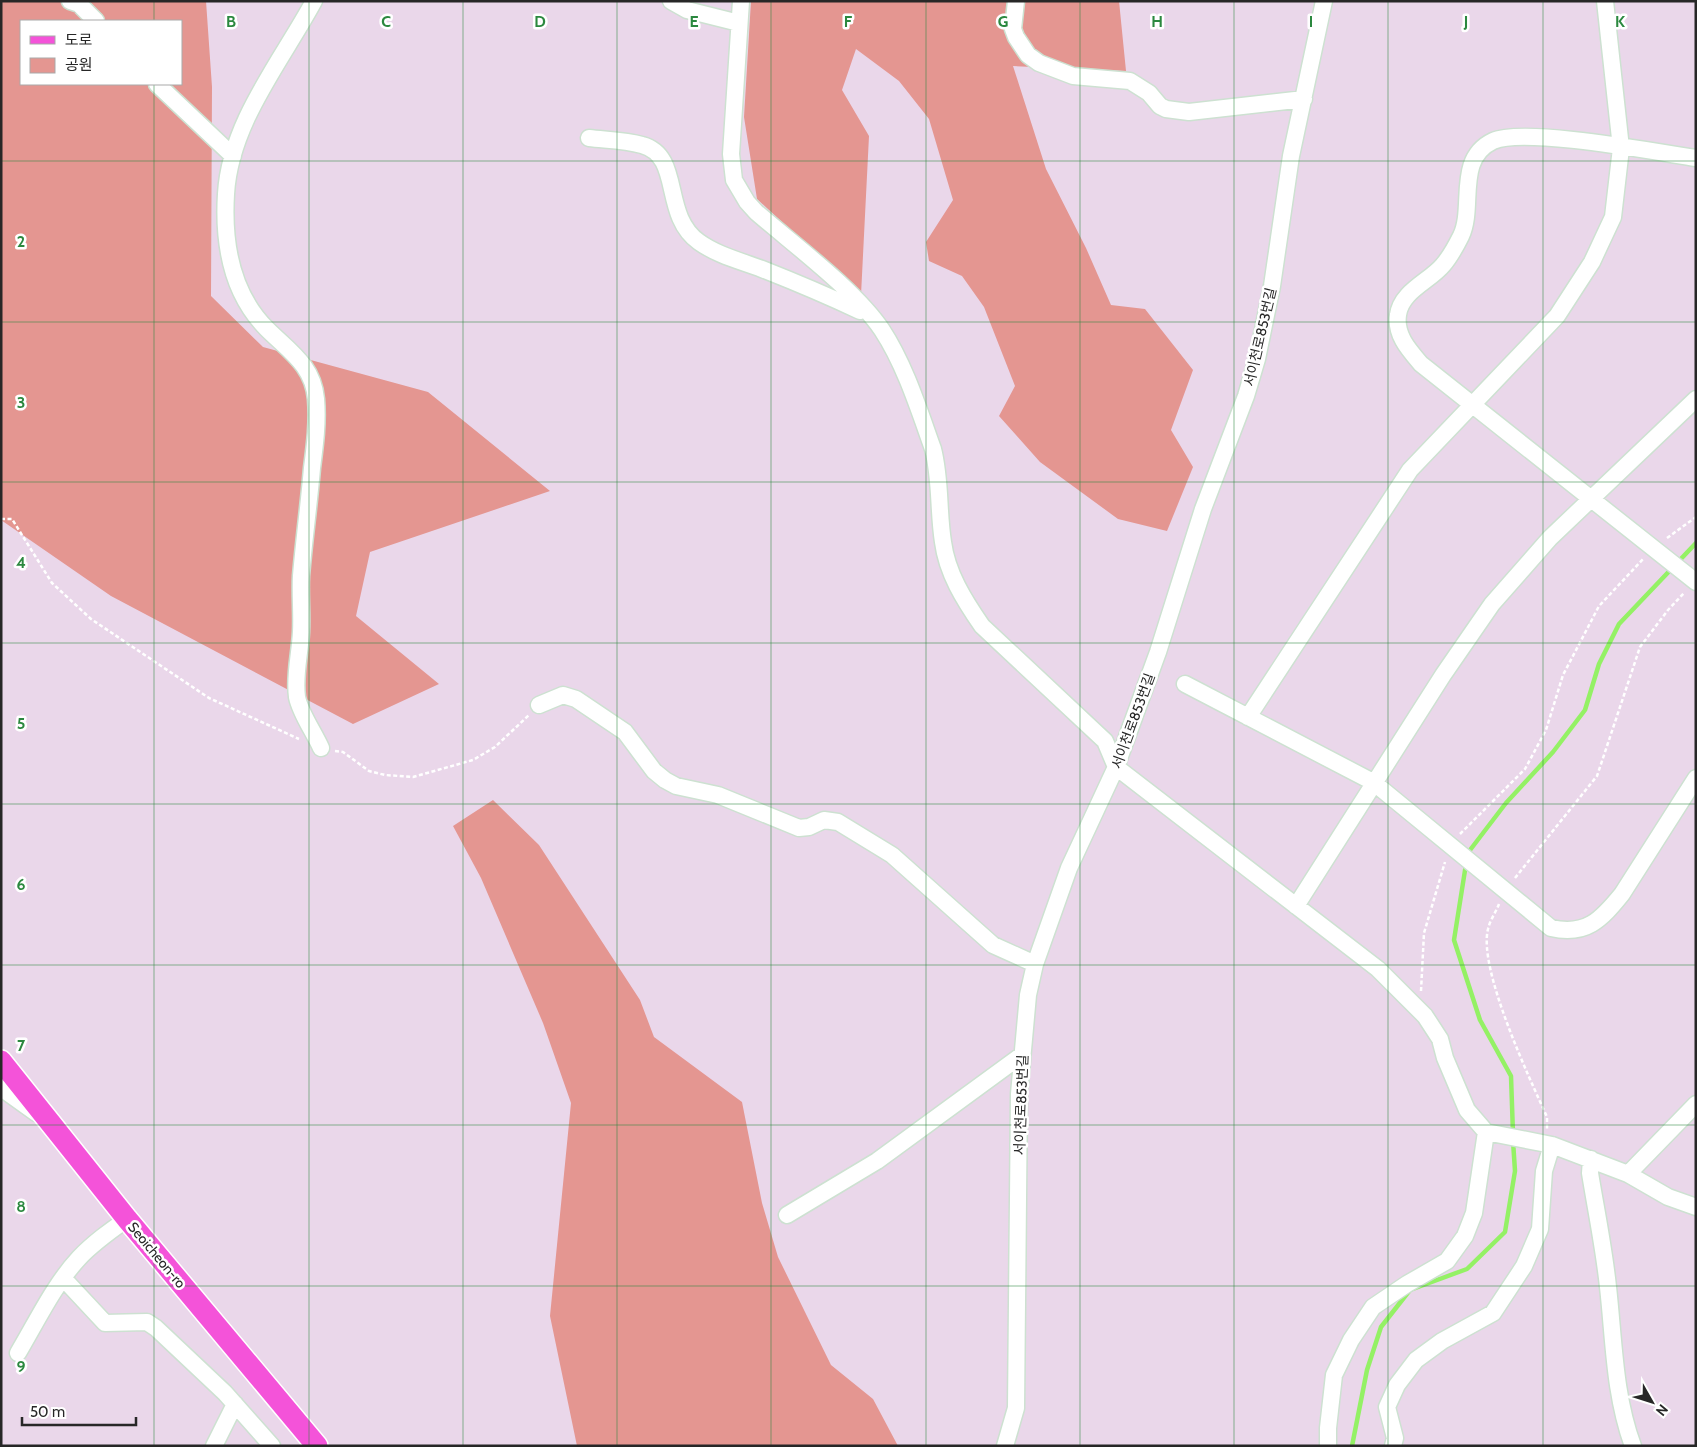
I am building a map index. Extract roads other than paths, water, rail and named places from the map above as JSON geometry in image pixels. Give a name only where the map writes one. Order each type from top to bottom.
[{"type":"main road","name":"Seoicheon-ro","points":[[1,1061],[57,1128],[127,1219],[316,1446]]},
{"type":"street","points":[[70,1],[79,4],[95,20]]},
{"type":"street","points":[[314,1],[264,86],[233,156],[226,193],[225,232],[231,267],[241,293],[266,329],[291,350],[306,367],[313,382],[317,426],[301,579],[301,641],[295,680],[298,699],[321,748]]},
{"type":"street","points":[[671,1],[687,10],[739,23]]},
{"type":"street","points":[[740,1],[732,154],[734,180],[747,202],[756,212],[841,286],[870,316],[890,344],[933,449],[937,465],[943,543],[956,585],[982,626],[996,642],[1105,742],[1116,767],[1378,969],[1420,1010],[1440,1039],[1445,1058],[1467,1110],[1490,1133],[1546,1144],[1591,1160],[1628,1174],[1668,1197],[1696,1207]]},
{"type":"street","points":[[1016,1],[1013,29],[1016,38],[1028,55],[1038,63],[1074,76],[1130,81],[1149,93],[1160,106],[1166,109],[1188,112],[1304,99]]},
{"type":"street","name":"서이천로853번길","points":[[1005,1446],[1016,1408],[1018,1139],[1022,1055],[1028,995],[1035,964],[1069,868],[1116,767],[1158,652],[1203,509],[1246,396],[1257,359],[1272,286],[1291,156],[1324,1]]},
{"type":"street","points":[[1248,717],[1410,470],[1474,406],[1557,316],[1592,262],[1613,216],[1621,148],[1605,1]]},
{"type":"street","points":[[158,85],[233,156]]},
{"type":"street","points":[[1692,578],[1421,364],[1402,341],[1398,314],[1408,295],[1443,266],[1461,236],[1467,218],[1466,187],[1475,157],[1494,141],[1532,136],[1696,158]]},
{"type":"street","points":[[589,138],[642,144],[658,154],[667,169],[677,213],[682,225],[699,242],[870,316]]},
{"type":"street","points":[[1296,906],[1373,782],[1492,604],[1550,538],[1696,399]]},
{"type":"street","points":[[1185,684],[1373,782],[1551,928],[1567,932],[1588,927],[1609,910],[1622,894],[1696,778]]},
{"type":"street","points":[[539,705],[563,695],[576,699],[625,732],[654,771],[676,786],[718,795],[799,828],[809,827],[824,820],[838,822],[892,855],[993,945],[1035,964]]},
{"type":"street","points":[[788,1215],[877,1161],[1022,1055]]},
{"type":"street","points":[[1,1088],[57,1128]]},
{"type":"street","points":[[1628,1174],[1696,1104]]},
{"type":"street","points":[[1328,1446],[1328,1428],[1334,1375],[1351,1340],[1373,1308],[1406,1284],[1447,1261],[1465,1236],[1474,1213],[1490,1133]]},
{"type":"street","points":[[1393,1446],[1395,1438],[1387,1406],[1397,1385],[1416,1360],[1442,1341],[1493,1314],[1524,1266],[1540,1229],[1546,1144]]},
{"type":"street","points":[[1591,1160],[1590,1173],[1608,1286],[1617,1380],[1624,1420],[1633,1446]]},
{"type":"street","points":[[18,1353],[62,1278],[98,1240],[127,1219]]},
{"type":"street","points":[[62,1278],[105,1323],[147,1322],[156,1328],[235,1404],[272,1446]]},
{"type":"street","points":[[214,1446],[235,1404]]},
{"type":"waterway","points":[[1467,854],[1506,803],[1553,752],[1585,710],[1599,664],[1619,624],[1696,543]]},
{"type":"waterway","points":[[1466,864],[1454,940],[1480,1020],[1511,1076],[1513,1134]]},
{"type":"waterway","points":[[1352,1446],[1367,1370],[1381,1327],[1410,1290],[1467,1269],[1505,1232],[1515,1171],[1513,1141]]}]
